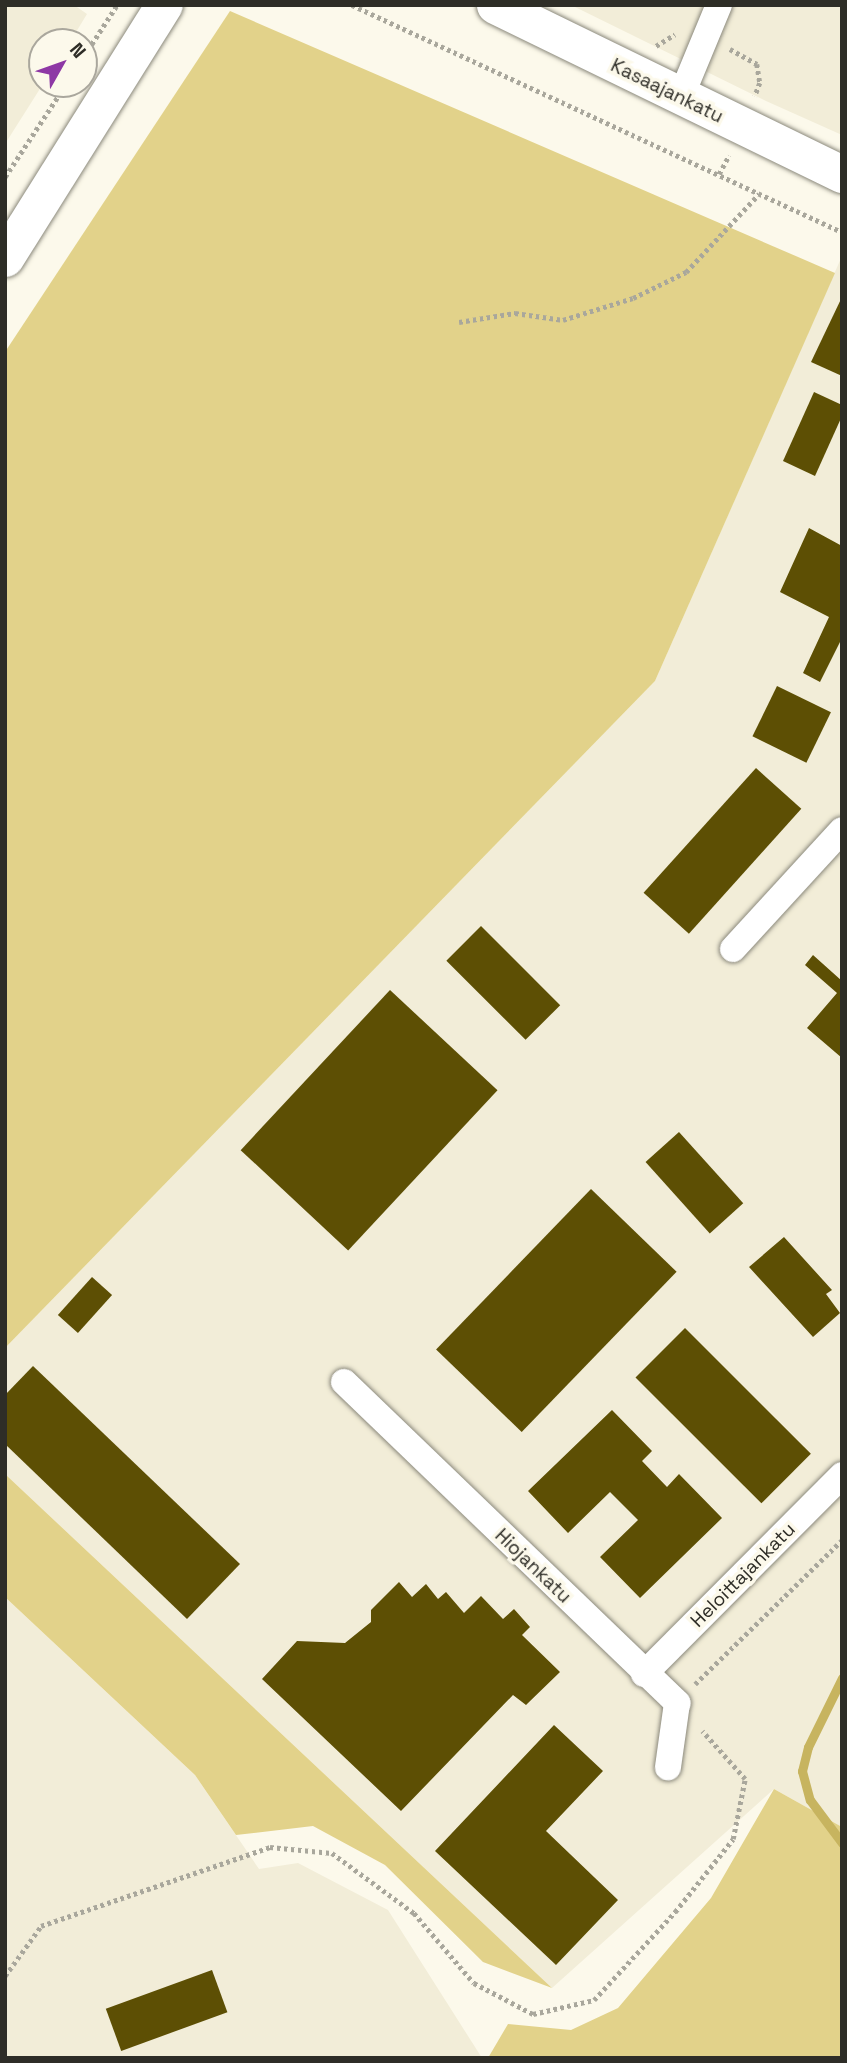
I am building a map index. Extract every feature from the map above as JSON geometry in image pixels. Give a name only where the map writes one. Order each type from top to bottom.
[{"type":"street","points":[[5,258],[164,5]]},
{"type":"street","name":"Kasaajankatu","points":[[495,5],[680,99],[842,174]]},
{"type":"street","points":[[680,99],[719,5]]},
{"type":"street","points":[[733,949],[842,830]]},
{"type":"street","name":"Hiojankatu","points":[[344,1382],[677,1703]]},
{"type":"street","name":"Heloittajankatu","points":[[644,1674],[842,1475]]},
{"type":"street","points":[[668,1767],[677,1703]]},
{"type":"path","points":[[98,34],[117,5]]},
{"type":"path","points":[[352,5],[842,232]]},
{"type":"path","points":[[5,177],[57,98]]},
{"type":"path","points":[[459,322],[515,313],[563,320],[633,298],[686,272],[760,194]]},
{"type":"path","points":[[5,1976],[41,1926],[270,1847],[332,1853],[414,1913],[474,1983],[534,2014],[594,2000],[676,1912],[733,1839],[745,1779],[677,1703],[842,1540]]},
{"type":"shaded area","points":[[5,5],[74,5],[87,14],[78,28],[28,28],[28,98],[34,98],[5,144]]},
{"type":"shaded area","points":[[571,5],[842,5],[842,135],[766,101]]},
{"type":"shaded area","points":[[230,11],[835,273],[655,681],[5,1348],[5,352]]},
{"type":"shaded area","points":[[842,256],[842,1827],[774,1789],[552,1988],[5,1474],[5,1348],[655,681]]},
{"type":"shaded area","points":[[5,1474],[552,1988],[483,1962],[385,1865],[313,1826],[236,1835],[195,1775],[5,1597]]},
{"type":"shaded area","points":[[5,1597],[195,1775],[259,1869],[298,1863],[388,1910],[482,2058],[5,2058]]},
{"type":"shaded area","points":[[774,1789],[842,1827],[842,2058],[488,2058],[508,2024],[571,2030],[618,2008],[711,1898]]},
{"type":"building","points":[[842,297],[842,376],[811,362]]},
{"type":"building","points":[[814,392],[842,405],[842,416],[815,476],[783,461]]},
{"type":"building","points":[[809,528],[842,546],[842,638],[820,682],[803,673],[829,617],[780,592]]},
{"type":"building","points":[[777,686],[831,712],[806,763],[752,736]]},
{"type":"building","points":[[756,768],[801,809],[689,934],[644,893]]},
{"type":"building","points":[[481,926],[560,1005],[526,1040],[446,961]]},
{"type":"building","points":[[813,955],[842,981],[842,1058],[807,1028],[837,993],[805,965]]},
{"type":"building","points":[[390,990],[498,1090],[348,1250],[241,1150]]},
{"type":"building","points":[[679,1132],[743,1203],[710,1233],[646,1162]]},
{"type":"building","points":[[591,1189],[677,1272],[522,1432],[436,1349]]},
{"type":"building","points":[[784,1237],[832,1290],[826,1294],[840,1313],[813,1337],[749,1267]]},
{"type":"building","points":[[92,1277],[112,1295],[78,1333],[58,1315]]},
{"type":"building","points":[[685,1328],[811,1454],[761,1503],[636,1377]]},
{"type":"building","points":[[33,1366],[240,1564],[187,1619],[5,1444],[5,1395]]},
{"type":"building","points":[[612,1410],[652,1451],[642,1461],[667,1487],[679,1474],[722,1518],[640,1598],[600,1557],[638,1520],[610,1492],[568,1533],[528,1491]]},
{"type":"building","points":[[399,1582],[412,1597],[426,1584],[438,1599],[446,1592],[464,1613],[481,1596],[503,1619],[514,1609],[530,1627],[522,1635],[560,1672],[526,1705],[513,1695],[401,1811],[262,1679],[297,1641],[345,1643],[371,1622],[371,1610]]},
{"type":"building","points":[[554,1725],[603,1771],[546,1831],[618,1900],[556,1965],[435,1851]]},
{"type":"building","points":[[212,1970],[227,2012],[121,2051],[106,2009]]},
{"type":"waterway","points":[[842,1678],[808,1747],[802,1771],[810,1800],[842,1843]]}]
